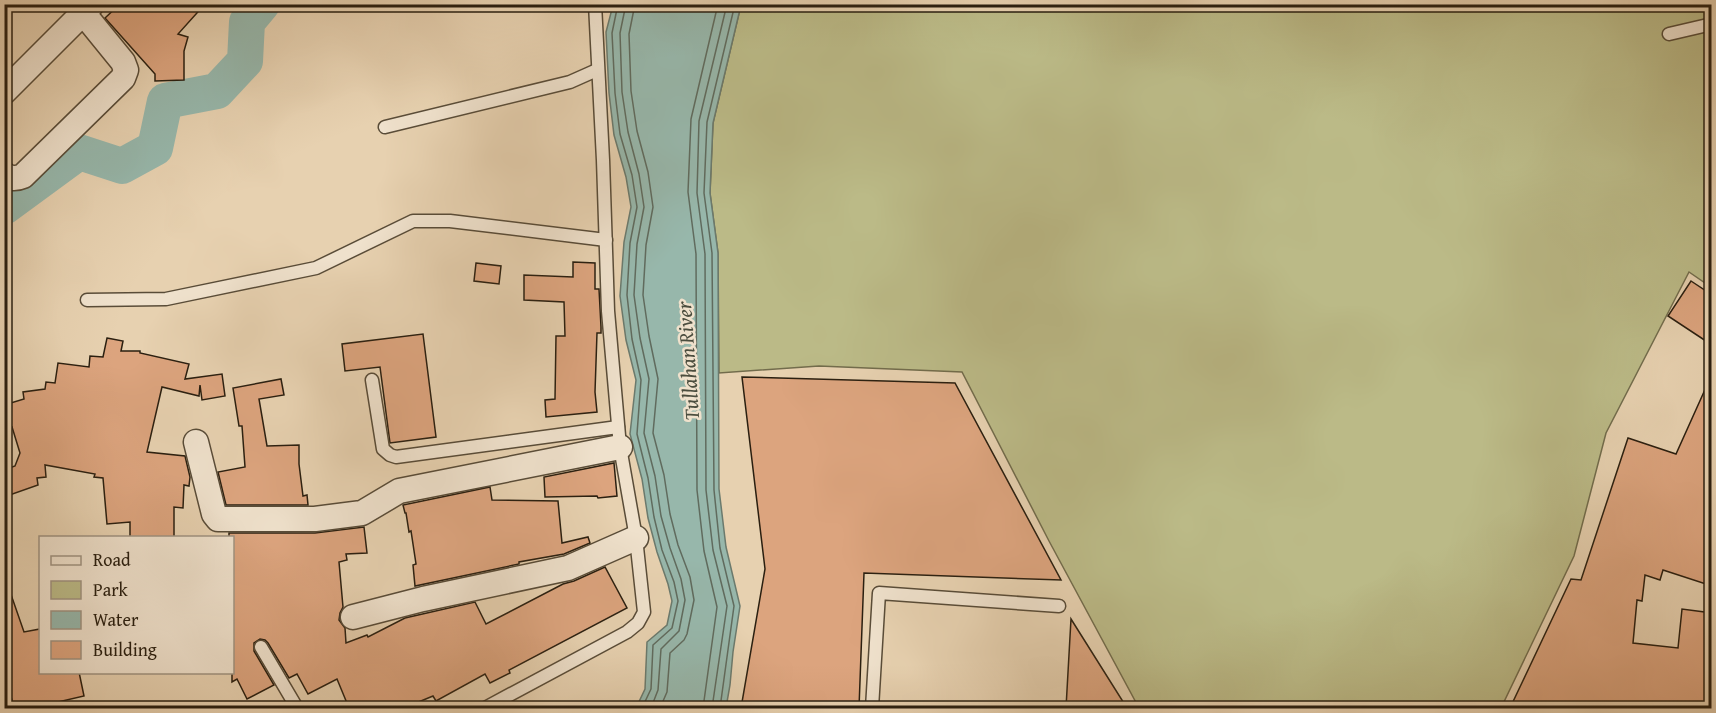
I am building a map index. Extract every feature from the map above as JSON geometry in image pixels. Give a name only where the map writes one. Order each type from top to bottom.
[{"type":"street","points":[[4,92],[88,9],[126,70],[123,78],[23,176],[15,179],[4,174]]},
{"type":"street","points":[[196,442],[214,514],[218,519],[234,520],[315,519],[362,513],[399,491],[619,437]]},
{"type":"street","points":[[353,617],[423,599],[568,568],[636,538]]},
{"type":"lane","points":[[485,708],[627,632],[638,623],[644,612],[636,538],[619,437],[608,311],[595,4]]},
{"type":"lane","points":[[1669,34],[1712,24]]},
{"type":"lane","points":[[385,127],[570,82],[597,70]]},
{"type":"lane","points":[[87,300],[166,300],[316,268],[413,221],[450,221],[606,240]]},
{"type":"lane","points":[[372,380],[383,449],[396,457],[619,437]]},
{"type":"lane","points":[[872,708],[879,593],[1059,606]]},
{"type":"lane","points":[[261,647],[297,708]]},
{"type":"green space","points":[[741,5],[1711,5],[1711,287],[1689,272],[1606,433],[1574,556],[1501,708],[1139,708],[962,372],[819,366],[719,373],[718,253],[710,193],[713,123]]},
{"type":"water","name":"Tullahan River","points":[[613,5],[741,5],[713,123],[710,193],[718,253],[719,489],[726,547],[740,606],[726,708],[636,708],[645,689],[647,642],[667,625],[672,601],[648,518],[642,479],[630,434],[636,380],[626,340],[620,296],[624,242],[631,207],[626,177],[614,135],[609,93],[606,32]]},
{"type":"building","points":[[120,4],[205,4],[178,34],[188,37],[184,51],[184,80],[155,81],[155,74],[105,18]]},
{"type":"building","points":[[573,262],[595,263],[595,289],[599,289],[601,327],[601,333],[597,333],[595,392],[597,412],[546,417],[545,400],[555,399],[556,336],[565,336],[564,302],[524,300],[524,275],[573,277]]},
{"type":"building","points":[[476,263],[501,266],[499,284],[474,281]]},
{"type":"building","points":[[1691,281],[1712,295],[1712,345],[1668,316]]},
{"type":"building","points":[[423,334],[436,437],[390,443],[380,367],[345,371],[342,344]]},
{"type":"building","points":[[107,338],[123,341],[121,351],[140,351],[140,353],[189,364],[185,379],[222,374],[225,396],[202,400],[200,385],[199,396],[162,387],[147,452],[185,456],[190,477],[189,486],[184,485],[183,508],[174,507],[174,536],[130,536],[130,522],[107,524],[103,478],[94,477],[95,474],[45,465],[46,477],[37,478],[38,485],[4,497],[4,470],[15,466],[20,453],[12,427],[4,429],[4,405],[24,399],[23,392],[45,389],[46,382],[55,383],[58,363],[89,367],[90,356],[103,357]]},
{"type":"building","points":[[1712,374],[1712,586],[1663,570],[1660,580],[1645,575],[1642,601],[1637,600],[1633,643],[1678,648],[1682,609],[1712,613],[1712,708],[1510,708],[1571,579],[1581,580],[1628,438],[1676,454]]},
{"type":"building","points":[[742,377],[955,383],[1061,580],[864,573],[859,708],[741,708],[765,569]]},
{"type":"building","points":[[281,379],[284,395],[259,399],[267,446],[299,445],[303,496],[307,495],[308,505],[226,505],[218,472],[245,467],[242,426],[239,426],[233,388]]},
{"type":"building","points":[[614,463],[617,496],[545,497],[544,477]]},
{"type":"building","points":[[490,487],[492,500],[558,501],[562,543],[588,537],[590,543],[564,554],[415,586],[413,565],[416,564],[411,531],[409,532],[403,505]]},
{"type":"building","points":[[364,527],[367,553],[346,554],[347,560],[339,562],[343,607],[339,620],[345,628],[346,643],[367,635],[368,637],[405,618],[475,602],[486,624],[563,584],[605,567],[627,608],[509,670],[510,673],[490,683],[485,674],[436,701],[433,696],[404,708],[349,708],[337,679],[308,694],[297,674],[289,678],[268,643],[260,639],[254,643],[254,651],[274,685],[247,699],[237,679],[232,682],[232,674],[234,674],[234,536],[229,536],[229,533],[315,533]]},
{"type":"building","points":[[4,583],[7,583],[24,632],[39,629],[39,674],[79,674],[84,696],[32,708],[14,708],[7,681],[4,682]]},
{"type":"building","points":[[1071,619],[1127,708],[1066,708]]},
{"type":"waterway","points":[[4,207],[79,152],[122,166],[155,148],[165,101],[217,91],[245,61],[247,22],[262,4]]}]
